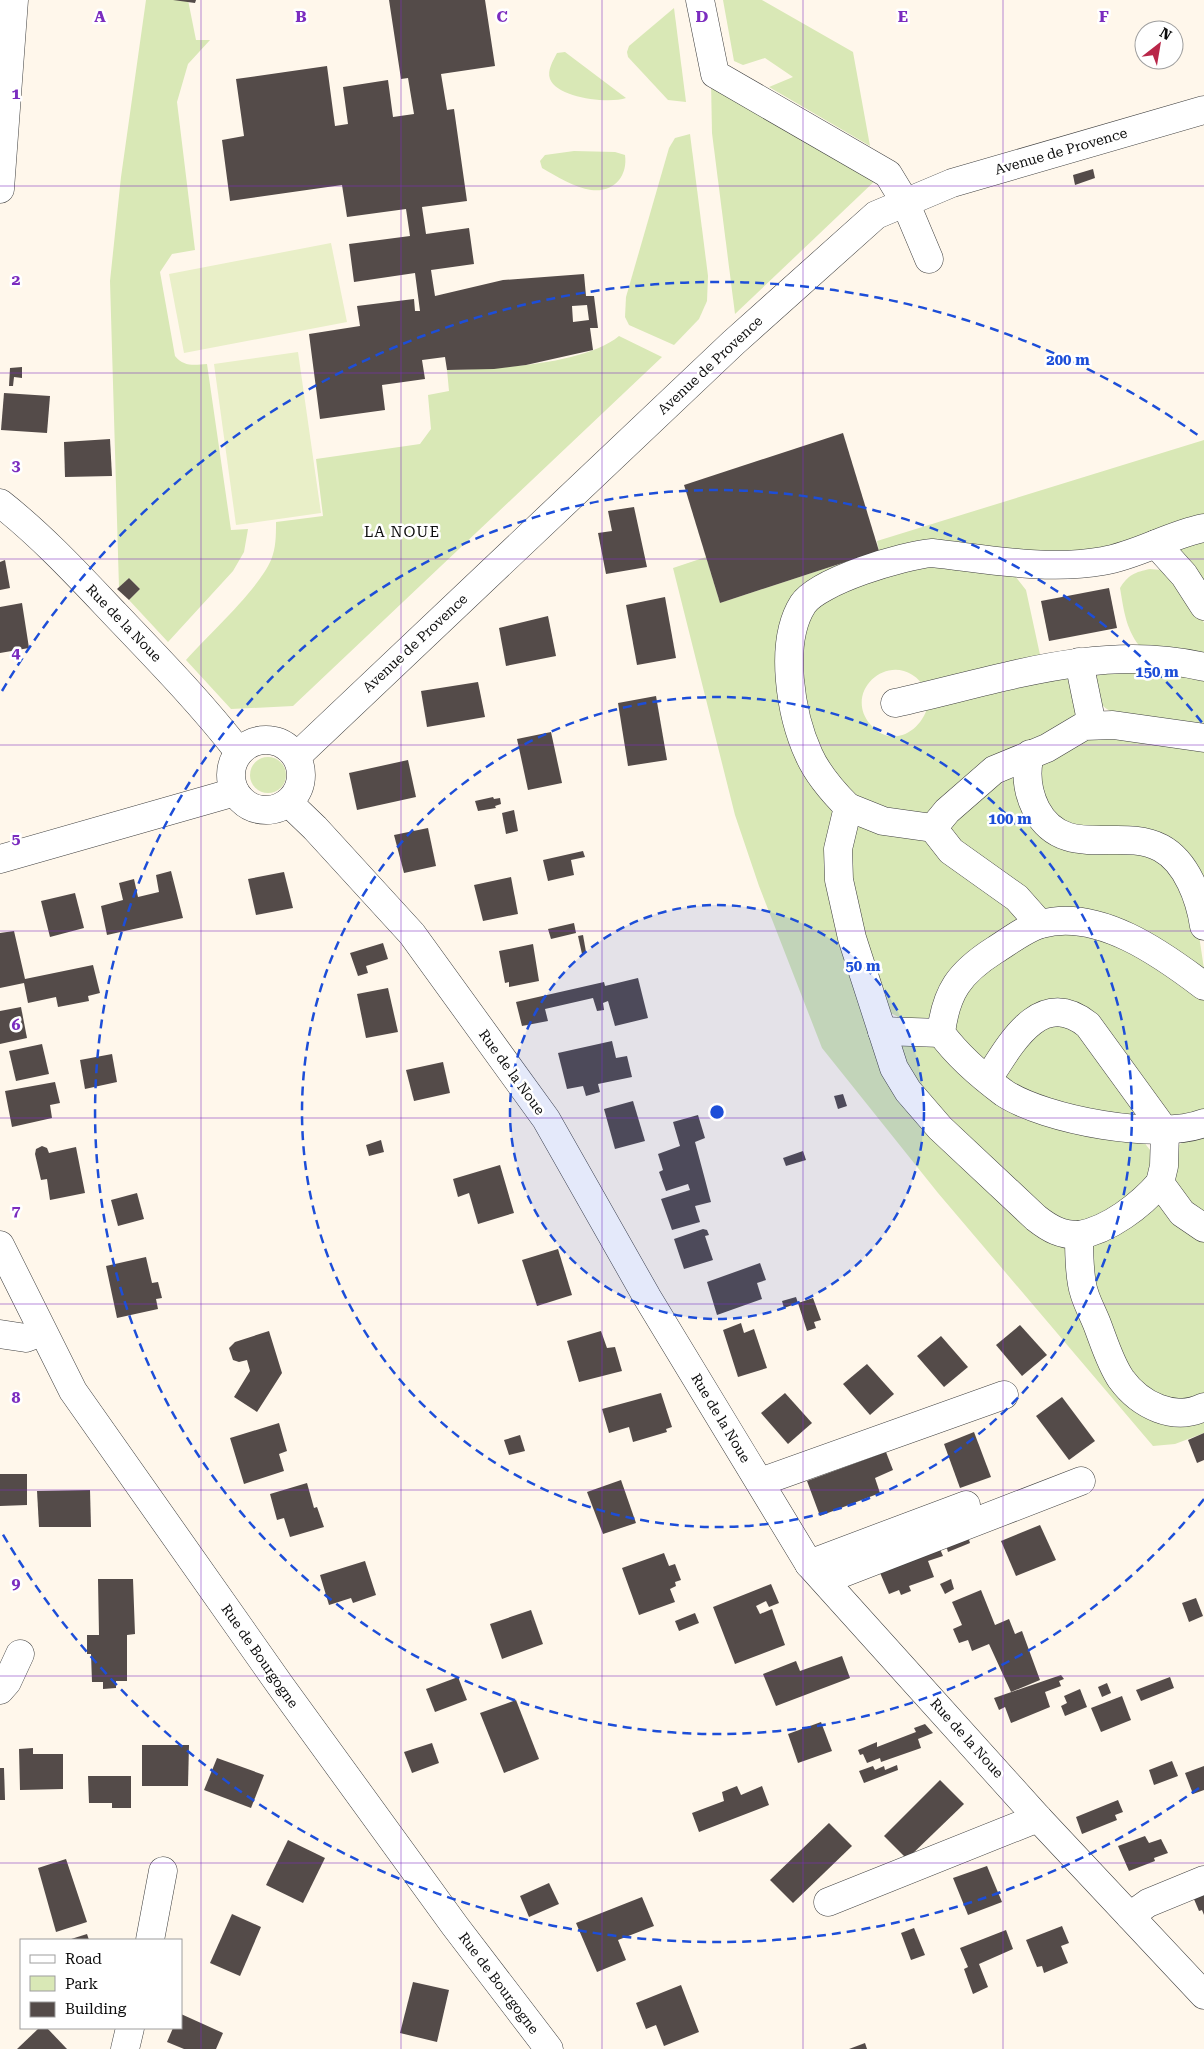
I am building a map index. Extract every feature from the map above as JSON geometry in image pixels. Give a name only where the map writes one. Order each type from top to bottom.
[{"type":"street","points":[[0,189],[14,0]]},
{"type":"street","points":[[700,0],[715,74],[888,174],[905,202],[929,259]]},
{"type":"street","name":"Avenue de Provence","points":[[297,756],[733,343],[876,216],[952,183],[1028,159],[1204,110]]},
{"type":"street","name":"Rue de la Noue","points":[[0,503],[54,551],[167,668],[216,722],[239,752]]},
{"type":"street","points":[[1040,924],[1017,898],[951,851],[932,828],[883,821],[848,807],[834,793],[810,757],[801,735],[792,699],[789,665],[796,620],[803,604],[813,593],[844,578],[918,554],[932,553],[1063,565],[1103,561],[1156,544],[1179,533],[1204,528]]},
{"type":"street","points":[[1156,544],[1184,575],[1204,606]]},
{"type":"street","points":[[895,703],[1080,662],[1127,658],[1204,667]]},
{"type":"street","points":[[1080,662],[1092,725]]},
{"type":"street","points":[[932,828],[947,811],[994,770],[1046,748],[1072,732],[1092,725],[1114,725],[1204,738]]},
{"type":"street","points":[[269,740],[280,742],[290,748],[297,756],[302,773],[300,789],[289,803],[275,810],[260,810],[245,804],[235,792],[231,778],[232,764],[239,752],[253,742],[269,740]]},
{"type":"street","points":[[1030,754],[1027,767],[1030,798],[1039,814],[1050,826],[1061,834],[1078,840],[1133,840],[1147,842],[1162,848],[1172,857],[1190,881],[1204,926]]},
{"type":"street","points":[[0,859],[235,792]]},
{"type":"street","name":"Rue de la Noue","points":[[289,803],[315,828],[412,934],[546,1119],[647,1297],[817,1572],[1038,1818],[1204,1995]]},
{"type":"street","points":[[848,807],[838,849],[839,880],[852,938],[894,1068],[908,1091],[940,1128],[1049,1228],[1065,1235],[1079,1235],[1103,1228],[1149,1196],[1160,1183],[1164,1166],[1165,1131],[1088,1025],[1076,1015],[1064,1011],[1030,1022],[1020,1032],[988,1079]]},
{"type":"street","points":[[1204,986],[1144,944],[1124,935],[1064,921],[1040,924],[987,955],[962,976],[947,1000],[941,1033],[956,1054],[1005,1093],[1051,1112],[1114,1126],[1165,1131],[1204,1123]]},
{"type":"street","points":[[882,1031],[941,1033]]},
{"type":"street","points":[[1160,1183],[1182,1213],[1204,1228]]},
{"type":"street","points":[[1079,1235],[1079,1264],[1082,1287],[1121,1379],[1136,1395],[1154,1407],[1168,1412],[1181,1414],[1204,1407]]},
{"type":"street","name":"Rue de Bourgogne","points":[[0,1245],[72,1390],[275,1677],[455,1926],[549,2049]]},
{"type":"street","points":[[0,1334],[26,1338],[42,1332]]},
{"type":"street","points":[[760,1482],[1004,1395]]},
{"type":"street","points":[[817,1572],[1081,1481]]},
{"type":"street","points":[[817,1572],[966,1505]]},
{"type":"street","points":[[0,1690],[7,1682],[20,1654]]},
{"type":"street","points":[[828,1902],[1038,1818]]},
{"type":"street","points":[[150,1939],[163,1871]]},
{"type":"street","points":[[1130,1916],[1148,1903],[1204,1880]]},
{"type":"street","points":[[125,2049],[130,2029]]},
{"type":"green space","points":[[146,0],[188,0],[196,40],[210,40],[188,64],[177,102],[195,250],[172,254],[160,272],[175,356],[186,364],[207,364],[231,530],[248,529],[244,552],[233,571],[168,642],[129,600],[140,589],[129,578],[119,588],[110,281],[121,177]]},
{"type":"green space","points":[[723,0],[762,0],[853,52],[870,146],[769,87],[793,77],[765,58],[743,65],[734,61]]},
{"type":"green space","points":[[674,8],[686,102],[668,100],[628,57],[627,52],[629,46]]},
{"type":"green space","points":[[565,52],[626,98],[596,100],[584,98],[562,91],[555,86],[549,76],[552,62],[557,53]]},
{"type":"green space","points":[[711,81],[880,176],[735,314],[712,133]]},
{"type":"green space","points":[[690,134],[708,276],[707,301],[699,319],[674,345],[629,325],[625,317],[626,297],[669,148],[675,138]]},
{"type":"green space","points":[[574,151],[615,152],[625,155],[622,176],[613,186],[606,189],[591,190],[572,184],[542,168],[540,161],[545,155]]},
{"type":"green space","points":[[331,243],[347,322],[184,353],[169,274]]},
{"type":"green space","points":[[619,336],[662,357],[293,706],[231,709],[186,660],[232,612],[265,572],[274,551],[276,522],[323,516],[316,459],[420,444],[431,429],[428,395],[449,391],[447,370],[537,364],[584,353],[603,346]]},
{"type":"green space","points":[[298,352],[321,513],[236,525],[214,364]]},
{"type":"green space","points":[[1204,440],[1204,520],[1102,553],[841,570],[784,637],[839,809],[886,1072],[1071,1243],[1114,1384],[1204,1417],[1204,1433],[1175,1444],[1153,1446],[938,1193],[822,1048],[759,886],[735,815],[673,568],[706,557],[720,603],[879,551],[877,541]]},
{"type":"green space","points":[[1204,537],[1204,590],[1177,547]]},
{"type":"green space","points":[[920,562],[1015,576],[1026,590],[1042,664],[927,691],[915,677],[902,670],[889,670],[877,676],[867,685],[862,697],[863,710],[870,724],[878,732],[887,736],[905,734],[920,722],[926,713],[929,702],[1067,673],[1079,711],[1074,722],[931,813],[917,817],[869,809],[828,772],[801,697],[800,640],[819,600]]},
{"type":"green space","points":[[1150,569],[1161,570],[1190,597],[1204,623],[1204,658],[1142,649],[1132,635],[1126,620],[1120,588],[1132,575]]},
{"type":"green space","points":[[1110,669],[1204,675],[1204,732],[1131,720],[1113,713],[1100,703],[1094,690],[1098,674]]},
{"type":"green space","points":[[1086,732],[1204,744],[1204,899],[1186,864],[1095,835],[1044,810],[1036,760]]},
{"type":"green space","points":[[268,757],[275,758],[281,762],[285,768],[285,782],[281,788],[275,792],[268,793],[261,792],[255,788],[251,782],[250,775],[251,768],[255,762],[261,758]]},
{"type":"green space","points":[[1011,771],[1034,818],[1132,846],[1168,861],[1197,922],[1204,969],[1038,906],[955,847],[948,821]]},
{"type":"green space","points":[[855,823],[926,839],[1013,903],[1020,923],[929,1021],[900,1018],[887,1011],[847,878]]},
{"type":"green space","points":[[1043,932],[1102,936],[1204,997],[1204,1114],[1169,1121],[1080,1008],[987,1067],[949,1031],[961,991]]},
{"type":"green space","points":[[1072,1022],[1147,1119],[1053,1104],[1000,1078],[1034,1029]]},
{"type":"green space","points":[[918,1039],[938,1048],[950,1059],[1143,1141],[1154,1155],[1151,1185],[1088,1227],[1053,1221],[927,1102],[899,1048],[903,1042]]},
{"type":"green space","points":[[1204,1132],[1204,1219],[1169,1181],[1175,1148],[1191,1136]]},
{"type":"green space","points":[[1158,1201],[1204,1238],[1204,1398],[1170,1404],[1128,1374],[1090,1285],[1091,1241]]},
{"type":"building","points":[[173,0],[196,0],[195,3]]},
{"type":"building","points":[[389,0],[485,0],[495,66],[441,74],[447,110],[454,109],[467,201],[422,207],[426,234],[469,228],[474,264],[431,270],[435,296],[503,280],[584,274],[586,296],[594,296],[598,328],[590,328],[593,350],[526,365],[494,369],[447,370],[445,357],[422,360],[425,379],[382,385],[385,410],[320,419],[309,334],[360,326],[357,306],[414,299],[415,311],[420,311],[415,273],[354,282],[349,244],[410,236],[406,209],[347,217],[342,185],[230,201],[222,140],[244,136],[236,79],[327,66],[335,126],[348,124],[343,87],[388,80],[393,117],[414,114],[408,78],[401,79]],"holes":[[[587,305],[589,320],[573,322],[572,306]]]},
{"type":"building","points":[[1093,169],[1095,178],[1075,185],[1073,175]]},
{"type":"building","points":[[22,367],[22,378],[14,377],[13,386],[9,386],[10,368]]},
{"type":"building","points":[[4,393],[50,396],[47,433],[1,430]]},
{"type":"building","points":[[843,433],[879,551],[720,603],[684,485]]},
{"type":"building","points":[[110,439],[112,476],[65,477],[64,442]]},
{"type":"building","points":[[634,507],[647,567],[606,574],[598,533],[612,531],[608,511]]},
{"type":"building","points":[[5,560],[10,588],[0,590],[0,562]]},
{"type":"building","points":[[129,578],[140,589],[129,600],[117,589]]},
{"type":"building","points":[[1109,588],[1117,628],[1049,641],[1041,601]]},
{"type":"building","points":[[665,597],[676,658],[637,665],[626,605]]},
{"type":"building","points":[[22,603],[29,648],[0,653],[0,607]]},
{"type":"building","points":[[548,616],[556,656],[506,666],[499,628]]},
{"type":"building","points":[[478,682],[485,717],[427,727],[421,691]]},
{"type":"building","points":[[656,696],[667,760],[628,766],[618,703]]},
{"type":"building","points":[[551,732],[562,783],[528,790],[517,739]]},
{"type":"building","points":[[408,760],[416,797],[357,810],[349,773]]},
{"type":"building","points":[[493,797],[494,799],[500,798],[501,804],[495,806],[496,808],[478,811],[475,801]]},
{"type":"building","points":[[514,810],[518,831],[506,834],[502,813]]},
{"type":"building","points":[[428,828],[436,866],[404,873],[394,835]]},
{"type":"building","points":[[583,851],[585,857],[571,860],[574,875],[548,881],[543,860]]},
{"type":"building","points":[[171,871],[183,918],[107,935],[101,906],[123,900],[119,883],[134,879],[138,897],[159,892],[156,875]]},
{"type":"building","points":[[284,872],[293,908],[256,915],[248,879]]},
{"type":"building","points":[[511,877],[518,914],[483,921],[474,885]]},
{"type":"building","points":[[75,893],[84,928],[50,937],[41,901]]},
{"type":"building","points":[[574,923],[576,933],[551,939],[548,929]]},
{"type":"building","points":[[14,931],[25,979],[93,965],[100,993],[88,996],[89,1001],[58,1007],[56,997],[28,1003],[24,983],[0,988],[0,933]]},
{"type":"building","points":[[583,935],[586,952],[582,954],[578,936]]},
{"type":"building","points":[[383,943],[388,959],[366,966],[368,973],[358,976],[350,953]]},
{"type":"building","points":[[533,944],[539,981],[509,987],[509,982],[505,983],[499,951]]},
{"type":"building","points":[[638,978],[648,1018],[615,1026],[608,1001],[603,1003],[604,1010],[597,1011],[593,998],[545,1009],[548,1021],[522,1026],[516,1002],[604,982],[605,986]]},
{"type":"building","points":[[388,988],[398,1032],[366,1038],[357,994]]},
{"type":"building","points":[[21,1007],[27,1038],[0,1044],[0,1011]]},
{"type":"building","points":[[612,1041],[616,1058],[627,1056],[632,1077],[598,1084],[600,1092],[586,1096],[583,1086],[567,1089],[558,1053]]},
{"type":"building","points":[[42,1044],[49,1074],[16,1081],[9,1051]]},
{"type":"building","points":[[112,1054],[117,1082],[85,1089],[80,1060]]},
{"type":"building","points":[[443,1062],[450,1093],[414,1101],[406,1070]]},
{"type":"building","points":[[55,1082],[60,1103],[50,1105],[52,1118],[12,1127],[5,1091]]},
{"type":"building","points":[[843,1094],[847,1106],[838,1109],[834,1096]]},
{"type":"building","points":[[633,1101],[645,1141],[615,1149],[604,1109]]},
{"type":"building","points":[[698,1115],[705,1138],[695,1142],[711,1202],[695,1206],[700,1222],[672,1230],[661,1199],[690,1190],[688,1184],[666,1191],[659,1172],[663,1170],[658,1154],[680,1146],[673,1122]]},
{"type":"building","points":[[381,1140],[384,1152],[369,1156],[366,1145]]},
{"type":"building","points":[[42,1146],[47,1148],[49,1153],[76,1147],[85,1193],[50,1200],[47,1179],[41,1180],[35,1154],[36,1149]]},
{"type":"building","points":[[803,1151],[806,1160],[786,1166],[783,1158]]},
{"type":"building","points":[[500,1165],[514,1213],[478,1224],[469,1193],[458,1197],[453,1179]]},
{"type":"building","points":[[137,1193],[144,1219],[118,1226],[111,1200]]},
{"type":"building","points":[[703,1229],[707,1230],[709,1235],[705,1236],[713,1260],[684,1269],[674,1239]]},
{"type":"building","points":[[558,1249],[572,1295],[537,1306],[522,1260]]},
{"type":"building","points":[[146,1257],[152,1283],[158,1282],[162,1298],[156,1299],[158,1309],[117,1318],[106,1266]]},
{"type":"building","points":[[760,1263],[766,1280],[757,1283],[762,1299],[717,1315],[707,1282]]},
{"type":"building","points":[[796,1297],[798,1303],[784,1308],[782,1301]]},
{"type":"building","points":[[813,1298],[821,1320],[814,1322],[816,1328],[807,1331],[798,1303]]},
{"type":"building","points":[[741,1323],[744,1333],[754,1329],[767,1368],[738,1377],[723,1330]]},
{"type":"building","points":[[1020,1325],[1047,1355],[1022,1376],[996,1345]]},
{"type":"building","points":[[269,1331],[282,1373],[257,1412],[234,1397],[250,1371],[247,1360],[239,1362],[233,1360],[229,1348],[235,1342]]},
{"type":"building","points":[[601,1331],[607,1348],[615,1347],[622,1371],[579,1382],[567,1341]]},
{"type":"building","points":[[941,1336],[968,1367],[944,1387],[917,1356]]},
{"type":"building","points":[[867,1364],[894,1394],[870,1415],[843,1384]]},
{"type":"building","points":[[661,1393],[672,1427],[666,1429],[667,1432],[633,1442],[629,1427],[609,1433],[602,1409]]},
{"type":"building","points":[[785,1393],[812,1423],[788,1444],[761,1413]]},
{"type":"building","points":[[1062,1397],[1095,1441],[1069,1460],[1036,1416]]},
{"type":"building","points":[[279,1423],[287,1451],[279,1454],[284,1471],[244,1484],[230,1438]]},
{"type":"building","points":[[974,1432],[991,1477],[960,1488],[944,1444]]},
{"type":"building","points":[[1204,1433],[1204,1460],[1197,1463],[1188,1440]]},
{"type":"building","points":[[520,1435],[525,1451],[509,1455],[504,1440]]},
{"type":"building","points":[[886,1452],[893,1470],[875,1478],[880,1493],[820,1516],[807,1481]]},
{"type":"building","points":[[0,1474],[27,1474],[27,1505],[0,1506]]},
{"type":"building","points":[[621,1480],[636,1523],[603,1534],[587,1492]]},
{"type":"building","points":[[307,1483],[314,1508],[317,1507],[324,1527],[290,1537],[284,1518],[277,1520],[270,1494]]},
{"type":"building","points":[[90,1490],[91,1527],[39,1527],[37,1491]]},
{"type":"building","points":[[1040,1525],[1056,1560],[1016,1576],[1001,1541]]},
{"type":"building","points":[[967,1533],[970,1543],[948,1552],[945,1542]]},
{"type":"building","points":[[940,1549],[943,1556],[928,1561],[934,1577],[909,1586],[911,1591],[901,1595],[899,1590],[889,1594],[878,1568]]},
{"type":"building","points":[[664,1553],[669,1566],[675,1564],[681,1580],[675,1582],[676,1586],[670,1589],[675,1602],[639,1615],[622,1568]]},
{"type":"building","points":[[365,1561],[376,1595],[353,1603],[351,1598],[329,1605],[320,1575]]},
{"type":"building","points":[[98,1579],[133,1579],[135,1634],[127,1635],[127,1681],[116,1681],[116,1688],[103,1689],[103,1682],[92,1682],[91,1654],[87,1654],[87,1635],[99,1635]]},
{"type":"building","points":[[951,1579],[954,1589],[945,1594],[940,1584]]},
{"type":"building","points":[[771,1584],[779,1603],[769,1607],[766,1601],[756,1606],[760,1614],[772,1609],[785,1645],[735,1664],[713,1607]]},
{"type":"building","points":[[981,1590],[995,1625],[1009,1619],[1015,1634],[1022,1631],[1040,1680],[1011,1692],[989,1644],[972,1651],[968,1640],[959,1643],[953,1629],[962,1625],[952,1602]]},
{"type":"building","points":[[1196,1598],[1203,1616],[1189,1622],[1182,1603]]},
{"type":"building","points":[[531,1610],[543,1644],[502,1659],[490,1624]]},
{"type":"building","points":[[695,1613],[699,1623],[679,1631],[675,1621]]},
{"type":"building","points":[[842,1656],[850,1678],[776,1706],[763,1674],[796,1661],[800,1671]]},
{"type":"building","points":[[1061,1675],[1064,1679],[1059,1681],[1061,1686],[1045,1692],[1050,1707],[1011,1723],[1005,1707],[999,1710],[994,1698]]},
{"type":"building","points":[[458,1677],[467,1700],[435,1712],[426,1689]]},
{"type":"building","points":[[1170,1677],[1174,1688],[1141,1701],[1136,1690]]},
{"type":"building","points":[[1107,1683],[1111,1693],[1102,1697],[1098,1687]]},
{"type":"building","points":[[1080,1689],[1087,1707],[1065,1716],[1061,1706],[1067,1703],[1064,1696]]},
{"type":"building","points":[[1122,1696],[1131,1720],[1101,1732],[1091,1708]]},
{"type":"building","points":[[516,1700],[539,1759],[504,1773],[480,1713]]},
{"type":"building","points":[[821,1722],[832,1751],[798,1763],[788,1734]]},
{"type":"building","points":[[925,1724],[933,1733],[918,1739],[921,1748],[881,1762],[880,1758],[867,1763],[863,1754],[860,1755],[858,1750],[877,1742],[877,1747],[916,1732],[914,1728]]},
{"type":"building","points":[[432,1743],[439,1763],[412,1773],[404,1752]]},
{"type":"building","points":[[142,1745],[189,1745],[188,1786],[142,1786]]},
{"type":"building","points":[[33,1748],[33,1754],[63,1754],[63,1789],[20,1790],[19,1749]]},
{"type":"building","points":[[217,1758],[264,1775],[251,1808],[204,1790]]},
{"type":"building","points":[[1172,1761],[1178,1776],[1154,1785],[1149,1770]]},
{"type":"building","points":[[897,1765],[898,1770],[864,1783],[859,1771],[873,1766],[875,1770],[884,1766],[885,1770]]},
{"type":"building","points":[[1204,1766],[1204,1790],[1193,1794],[1185,1773]]},
{"type":"building","points":[[0,1768],[4,1768],[5,1800],[0,1800]]},
{"type":"building","points":[[88,1776],[131,1776],[131,1808],[112,1808],[112,1803],[89,1803]]},
{"type":"building","points":[[940,1780],[964,1804],[907,1859],[884,1836]]},
{"type":"building","points":[[737,1786],[741,1795],[762,1786],[769,1805],[699,1832],[692,1813],[724,1801],[722,1792]]},
{"type":"building","points":[[1118,1800],[1123,1812],[1115,1815],[1117,1820],[1082,1834],[1076,1817]]},
{"type":"building","points":[[829,1823],[852,1846],[793,1903],[770,1880]]},
{"type":"building","points":[[1145,1836],[1149,1843],[1161,1839],[1168,1853],[1154,1858],[1155,1861],[1129,1871],[1118,1846]]},
{"type":"building","points":[[288,1840],[325,1858],[303,1903],[266,1885]]},
{"type":"building","points":[[66,1859],[87,1922],[56,1932],[38,1868]]},
{"type":"building","points":[[987,1866],[1002,1902],[968,1915],[953,1878]]},
{"type":"building","points":[[549,1883],[559,1904],[529,1917],[520,1896]]},
{"type":"building","points":[[1204,1887],[1204,1915],[1202,1910],[1199,1911],[1191,1892]]},
{"type":"building","points":[[642,1897],[654,1926],[618,1940],[626,1960],[597,1972],[576,1923]]},
{"type":"building","points":[[232,1914],[261,1927],[240,1976],[210,1963]]},
{"type":"building","points":[[1062,1926],[1069,1943],[1061,1946],[1068,1963],[1044,1973],[1042,1966],[1037,1967],[1026,1940]]},
{"type":"building","points":[[914,1928],[925,1955],[911,1960],[901,1933]]},
{"type":"building","points":[[1006,1930],[1013,1949],[979,1964],[988,1987],[973,1994],[964,1969],[968,1967],[960,1948]]},
{"type":"building","points":[[87,1934],[89,1939],[71,1939]]},
{"type":"building","points":[[413,1982],[449,1990],[437,2042],[400,2033]]},
{"type":"building","points":[[681,1985],[699,2032],[664,2046],[656,2025],[646,2029],[636,2003]]},
{"type":"building","points":[[182,2014],[223,2033],[216,2049],[184,2049],[167,2042],[173,2029],[182,2029]]},
{"type":"building","points":[[38,2029],[48,2029],[67,2049],[17,2049]]},
{"type":"building","points":[[865,2043],[867,2049],[849,2049]]},
{"type":"district","name":"LA NOUE","points":[[402,532]]}]
